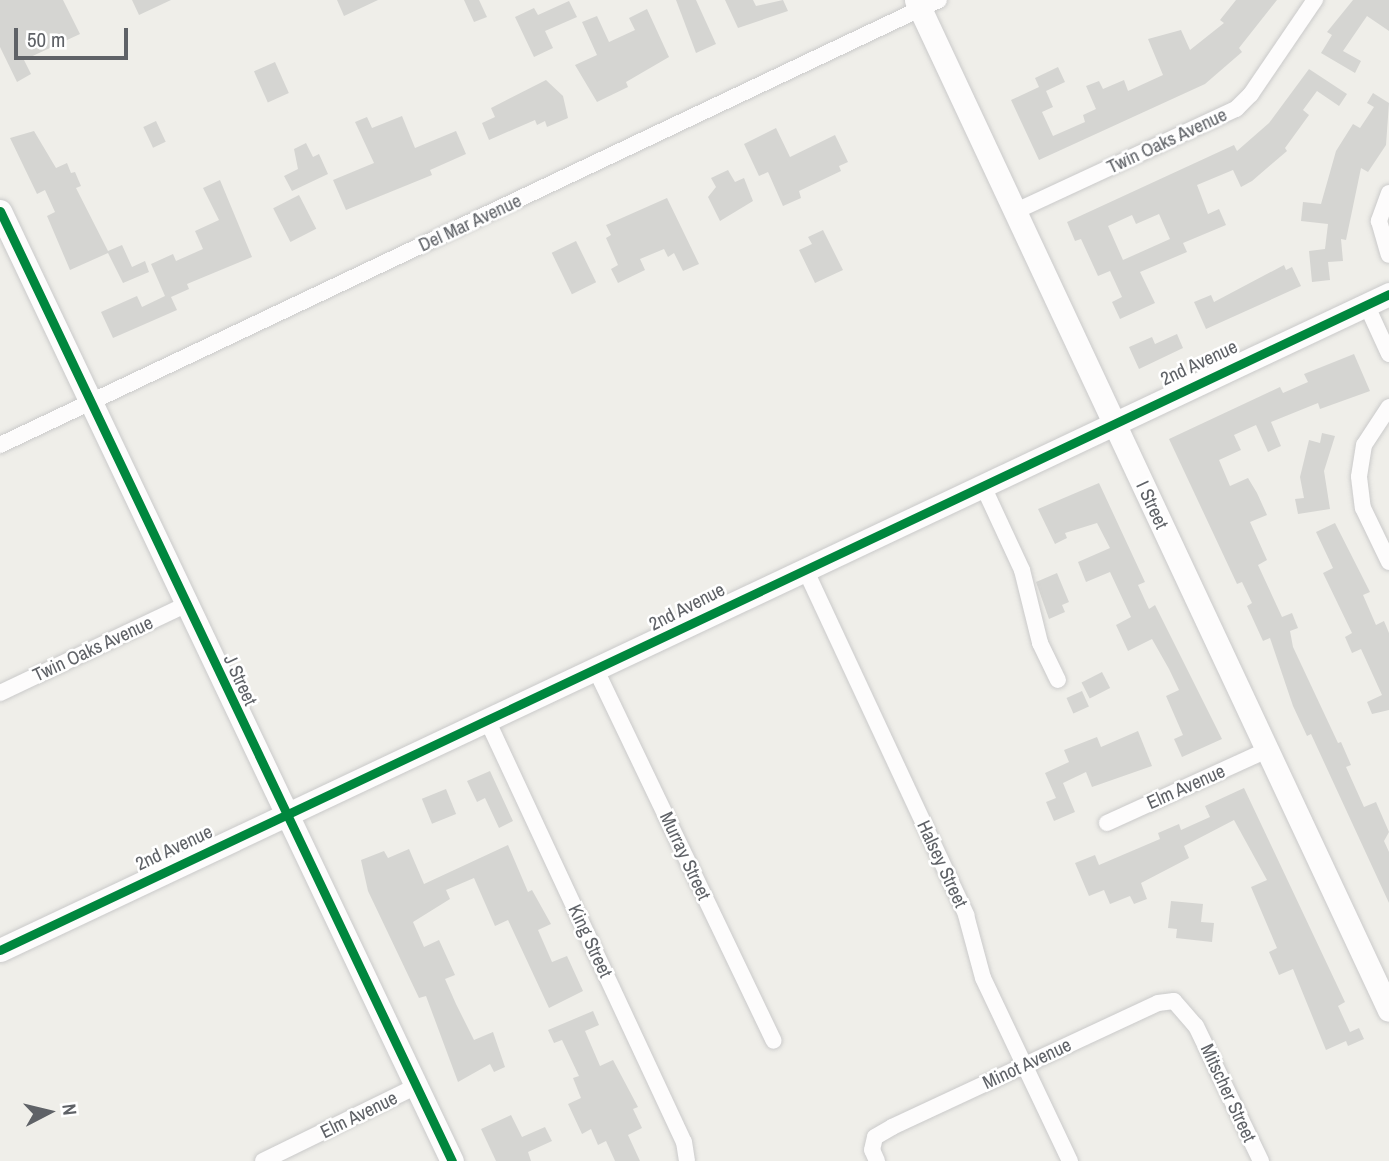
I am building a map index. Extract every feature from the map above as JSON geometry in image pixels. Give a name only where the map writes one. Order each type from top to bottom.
[{"type":"street","name":"Twin Oaks Avenue","points":[[1014,212],[1236,109],[1251,94],[1315,0]]},
{"type":"street","name":"I Street","points":[[925,3],[1014,212],[1389,1010]]},
{"type":"street","name":"Del Mar Avenue","points":[[0,445],[925,3]]},
{"type":"street","points":[[1389,193],[1379,221],[1389,255]]},
{"type":"street","name":"J Street","points":[[0,211],[284,815],[452,1161]]},
{"type":"street","name":"2nd Avenue","points":[[0,950],[488,722],[805,569],[1389,294]]},
{"type":"street","points":[[1366,304],[1389,354]]},
{"type":"street","points":[[1389,407],[1364,445],[1359,477],[1363,508],[1389,562]]},
{"type":"street","points":[[984,486],[1022,569],[1040,643],[1058,680]]},
{"type":"street","name":"Halsey Street","points":[[805,569],[966,915],[983,978],[1070,1161]]},
{"type":"street","name":"Twin Oaks Avenue","points":[[0,693],[185,605]]},
{"type":"street","name":"Murray Street","points":[[596,670],[774,1041]]},
{"type":"street","name":"King Street","points":[[488,722],[684,1142],[687,1161]]},
{"type":"street","name":"Elm Avenue","points":[[1107,823],[1265,751]]},
{"type":"street","name":"Minot Avenue","points":[[877,1161],[872,1150],[875,1137],[1158,1003],[1174,1001],[1196,1026]]},
{"type":"street","name":"Mitscher Street","points":[[1196,1026],[1261,1161]]},
{"type":"street","name":"Elm Avenue","points":[[263,1161],[417,1086]]},
{"type":"building","points":[[0,0],[63,0],[80,34],[24,60],[31,74],[17,82],[0,47]]},
{"type":"building","points":[[132,0],[171,0],[139,15]]},
{"type":"building","points":[[337,0],[378,0],[344,16]]},
{"type":"building","points":[[464,0],[479,0],[487,17],[474,22]]},
{"type":"building","points":[[676,0],[696,0],[716,44],[696,53]]},
{"type":"building","points":[[725,0],[753,0],[756,6],[783,0],[788,11],[738,28]]},
{"type":"building","points":[[1236,0],[1277,0],[1239,48],[1242,52],[1205,84],[1039,160],[1011,100],[1039,87],[1035,78],[1058,67],[1065,82],[1046,91],[1053,107],[1042,112],[1053,136],[1085,122],[1083,115],[1096,109],[1086,86],[1099,81],[1103,89],[1124,80],[1128,91],[1163,75],[1148,39],[1181,30],[1190,50],[1224,23],[1220,20]]},
{"type":"building","points":[[1353,0],[1389,0],[1389,31],[1367,16],[1343,51],[1361,61],[1355,73],[1321,53],[1332,35],[1327,32]]},
{"type":"building","points":[[569,1],[577,17],[545,31],[553,48],[534,57],[515,17],[534,8],[538,15]]},
{"type":"building","points":[[647,9],[669,57],[626,82],[628,87],[597,102],[575,65],[597,55],[582,22],[597,16],[609,42],[635,30],[629,18]]},
{"type":"building","points":[[275,62],[289,93],[268,102],[254,71]]},
{"type":"building","points":[[1309,69],[1347,94],[1339,106],[1317,91],[1303,110],[1309,115],[1285,148],[1287,151],[1252,181],[1241,187],[1233,170],[1197,185],[1208,214],[1219,209],[1226,225],[1183,243],[1187,252],[1140,272],[1155,303],[1120,319],[1112,302],[1122,297],[1110,271],[1098,276],[1081,239],[1075,241],[1067,222],[1234,145],[1237,151],[1269,123]],"holes":[[[1159,214],[1170,239],[1123,260],[1108,226],[1132,215],[1136,224]]]},
{"type":"building","points":[[546,80],[563,96],[568,118],[547,127],[545,121],[537,125],[535,120],[489,140],[482,123],[495,117],[491,108]]},
{"type":"building","points":[[1373,93],[1389,103],[1386,145],[1368,172],[1361,168],[1346,240],[1341,239],[1343,261],[1328,262],[1330,280],[1312,282],[1309,251],[1325,249],[1328,224],[1301,221],[1303,202],[1321,204],[1336,151],[1353,124],[1360,128],[1374,107],[1367,103]]},
{"type":"building","points":[[402,116],[415,148],[456,131],[466,154],[430,170],[432,175],[346,210],[333,180],[374,163],[355,122],[367,117],[372,128]]},
{"type":"building","points":[[156,121],[166,142],[153,148],[143,127]]},
{"type":"building","points":[[776,128],[790,157],[835,135],[848,162],[839,166],[841,171],[799,191],[801,198],[783,206],[768,172],[759,176],[744,144]]},
{"type":"building","points":[[34,131],[56,168],[67,163],[71,173],[75,172],[81,186],[76,188],[108,251],[122,245],[132,267],[145,261],[149,272],[123,283],[108,253],[70,270],[47,216],[55,212],[45,190],[37,194],[10,138]]},
{"type":"building","points":[[306,143],[313,157],[319,154],[328,174],[292,191],[284,176],[298,169],[294,149]]},
{"type":"building","points":[[728,170],[735,182],[744,178],[753,201],[720,221],[708,197],[716,187],[711,178]]},
{"type":"building","points":[[220,180],[252,257],[187,284],[189,289],[171,297],[177,310],[113,338],[101,312],[137,296],[142,307],[165,296],[151,264],[173,254],[176,261],[203,249],[195,231],[219,220],[203,188]]},
{"type":"building","points":[[299,195],[316,229],[290,242],[273,208]]},
{"type":"building","points":[[667,198],[699,264],[683,271],[674,253],[668,257],[664,249],[640,259],[645,270],[618,283],[611,269],[618,265],[606,238],[611,235],[606,225]]},
{"type":"building","points":[[823,230],[843,270],[815,283],[799,250],[812,244],[808,237]]},
{"type":"building","points":[[576,241],[596,282],[572,294],[552,253]]},
{"type":"building","points":[[1284,265],[1286,270],[1292,267],[1301,286],[1206,329],[1194,302],[1211,295],[1214,302]]},
{"type":"building","points":[[1177,334],[1183,348],[1139,369],[1129,347],[1152,337],[1155,344]]},
{"type":"building","points":[[1354,354],[1370,391],[1320,409],[1318,403],[1271,422],[1281,446],[1268,452],[1256,425],[1234,435],[1241,450],[1219,460],[1230,486],[1248,478],[1257,493],[1267,515],[1250,522],[1267,560],[1258,565],[1282,617],[1292,613],[1298,628],[1290,631],[1293,647],[1338,743],[1341,742],[1351,765],[1346,767],[1364,807],[1376,802],[1389,832],[1384,841],[1389,852],[1389,903],[1311,734],[1307,736],[1293,706],[1270,638],[1263,641],[1247,606],[1252,603],[1242,582],[1237,584],[1169,439],[1280,387],[1283,393],[1308,382],[1304,374]]},
{"type":"building","points":[[1322,433],[1335,436],[1324,471],[1330,509],[1298,514],[1295,499],[1304,498],[1300,477],[1309,440],[1320,443]]},
{"type":"building","points":[[1099,483],[1145,582],[1138,585],[1149,609],[1155,605],[1222,739],[1182,757],[1174,739],[1183,735],[1166,696],[1179,690],[1169,669],[1152,639],[1128,651],[1116,625],[1131,617],[1110,572],[1086,582],[1078,562],[1110,548],[1097,523],[1065,533],[1067,538],[1055,544],[1038,509]]},
{"type":"building","points":[[1335,523],[1370,592],[1363,595],[1376,625],[1384,621],[1389,633],[1389,710],[1372,714],[1367,702],[1382,695],[1361,649],[1352,653],[1345,637],[1352,633],[1323,573],[1333,568],[1316,532]]},
{"type":"building","points":[[1057,573],[1069,602],[1062,605],[1065,612],[1049,619],[1036,582]]},
{"type":"building","points":[[1102,672],[1110,688],[1090,698],[1082,682]]},
{"type":"building","points":[[1082,691],[1089,707],[1073,713],[1066,698]]},
{"type":"building","points":[[1138,731],[1152,766],[1092,787],[1086,772],[1063,783],[1075,812],[1054,821],[1046,802],[1056,798],[1045,773],[1069,762],[1064,750],[1097,737],[1101,747]]},
{"type":"building","points":[[490,771],[513,821],[499,828],[485,798],[477,802],[467,781]]},
{"type":"building","points":[[1244,788],[1345,1002],[1338,1006],[1350,1032],[1359,1028],[1364,1039],[1348,1046],[1346,1041],[1326,1050],[1293,969],[1279,975],[1269,952],[1277,948],[1251,887],[1267,880],[1234,820],[1184,846],[1189,858],[1141,883],[1147,899],[1134,904],[1130,896],[1110,904],[1104,890],[1089,896],[1075,863],[1095,855],[1099,865],[1160,839],[1158,833],[1179,824],[1181,830],[1210,817],[1205,806]]},
{"type":"building","points":[[446,789],[456,814],[432,824],[422,799]]},
{"type":"building","points":[[508,845],[528,892],[532,890],[551,924],[538,930],[552,962],[567,956],[583,991],[549,1008],[508,920],[495,926],[474,878],[446,890],[450,899],[413,922],[424,947],[439,940],[455,975],[445,979],[474,1040],[493,1032],[505,1067],[494,1072],[490,1064],[458,1082],[426,996],[419,998],[368,891],[361,860],[384,851],[388,858],[409,849],[424,884]]},
{"type":"building","points":[[1171,901],[1203,904],[1201,922],[1214,923],[1212,942],[1176,938],[1177,929],[1168,928]]},
{"type":"building","points":[[593,1011],[599,1025],[585,1031],[600,1066],[613,1060],[638,1107],[633,1109],[642,1128],[628,1135],[640,1161],[615,1161],[606,1141],[598,1145],[591,1129],[582,1134],[568,1104],[581,1098],[573,1078],[579,1076],[562,1040],[554,1043],[548,1030]]},
{"type":"building","points":[[511,1115],[522,1137],[545,1127],[552,1141],[528,1152],[531,1161],[496,1161],[481,1129]]},
{"type":"cycle path","points":[[0,211],[452,1161]]},
{"type":"cycle path","points":[[0,950],[1389,294]]}]
